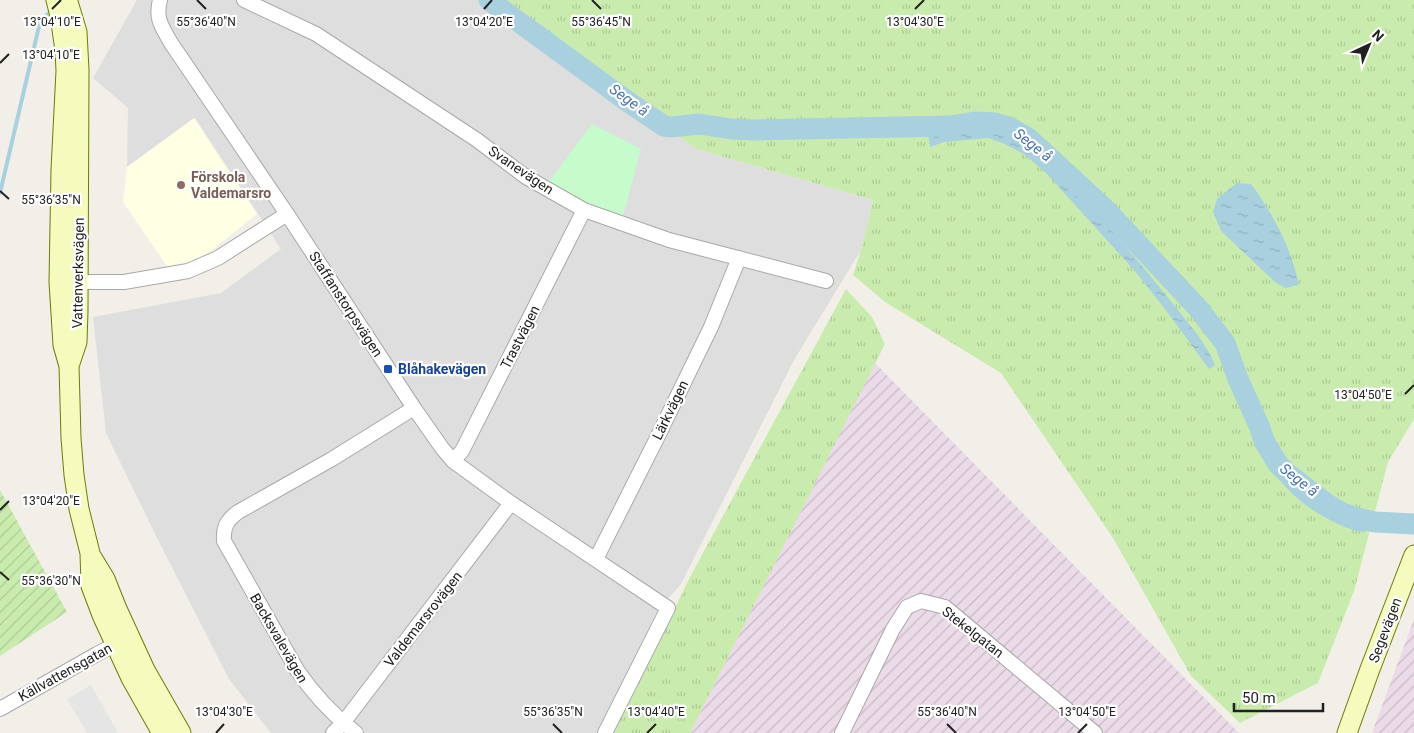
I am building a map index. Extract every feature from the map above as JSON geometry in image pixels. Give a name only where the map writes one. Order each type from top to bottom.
[{"type":"street","name":"Staffanstorpsvägen","points":[[160,0],[158,14],[160,23],[171,43],[442,448],[453,461],[511,503],[668,608],[606,733]]},
{"type":"street","name":"Svanevägen","points":[[244,0],[316,34],[477,140],[526,177],[584,210],[668,240],[826,281]]},
{"type":"street","name":"Vattenverksvägen","points":[[64,6],[77,32],[79,61],[78,281],[76,342],[69,366]]},
{"type":"street","name":"Vattenverksvägen","points":[[64,6],[66,71],[61,170],[59,282],[63,345],[69,366],[74,475],[90,553],[105,579],[117,609],[131,678],[162,733]]},
{"type":"street","name":"Trastvägen","points":[[453,461],[462,451],[584,210]]},
{"type":"street","points":[[59,282],[124,282],[188,271],[218,258],[287,214]]},
{"type":"street","name":"Lärkvägen","points":[[596,559],[711,326],[739,258]]},
{"type":"street","name":"Backsvalevägen","points":[[356,733],[338,728],[289,658],[224,541],[224,528],[228,520],[238,512],[316,468],[414,408]]},
{"type":"street","name":"Valdemarsrovägen","points":[[338,728],[511,503]]},
{"type":"street","name":"Segevägen","points":[[1346,733],[1414,555]]},
{"type":"street","name":"Stekelgatan","points":[[842,733],[893,629],[907,607],[921,601],[945,607],[1095,733]]},
{"type":"street","name":"Vattenverksvägen","points":[[122,641],[153,684],[181,733]]},
{"type":"street","name":"Källvattensgatan","points":[[0,709],[122,641]]},
{"type":"shaded area","points":[[137,0],[489,0],[696,149],[873,200],[861,250],[794,360],[681,584],[658,610],[597,733],[271,733],[229,679],[106,433],[93,317],[221,293],[281,249],[195,118],[127,167],[128,108],[93,78]]},
{"type":"shaded area","name":"Förskola Valdemarsro","points":[[194,118],[257,214],[203,257],[169,269],[123,202],[127,167]]},
{"type":"shaded area","points":[[875,363],[1239,733],[690,733]]},
{"type":"shaded area","points":[[1414,619],[1414,733],[1372,733]]},
{"type":"shaded area","points":[[91,685],[118,733],[87,733],[67,699]]},
{"type":"green space","points":[[489,0],[1414,0],[1414,419],[1388,462],[1354,591],[1318,683],[1240,723],[1191,676],[1113,538],[1001,373],[885,302],[853,275],[873,200],[696,149]]},
{"type":"green space","points":[[592,124],[641,149],[622,220],[584,204],[547,184]]},
{"type":"green space","points":[[846,289],[872,317],[885,344],[690,733],[614,733],[691,575]]},
{"type":"green space","points":[[0,490],[67,612],[0,656]]},
{"type":"water","points":[[992,128],[1016,138],[1029,146],[1095,212],[1193,328],[1215,365],[1209,369],[1135,271],[1046,173],[1025,155],[1005,144],[988,138],[944,142],[930,147],[928,134]]},
{"type":"water","points":[[1237,183],[1251,184],[1267,208],[1281,232],[1296,271],[1299,285],[1285,288],[1275,282],[1221,231],[1213,212],[1217,199]]},
{"type":"water","points":[[1256,432],[1272,463],[1294,488],[1331,514],[1347,522],[1368,527],[1365,532],[1351,529],[1328,519],[1314,511],[1292,493],[1266,461],[1251,434]]},
{"type":"waterway","name":"Sege å","points":[[489,0],[664,126],[699,124],[731,129],[755,130],[950,126],[975,122],[995,123],[1011,128],[1028,138],[1106,210],[1197,307],[1225,343],[1264,441],[1278,464],[1287,473],[1327,504],[1342,513],[1375,522],[1414,524]]},
{"type":"waterway","points":[[0,193],[40,22],[52,10]]},
{"type":"place","name":"Förskola Valdemarsro","points":[[181,185]]},
{"type":"place","name":"Blåhakevägen","points":[[388,369]]}]
